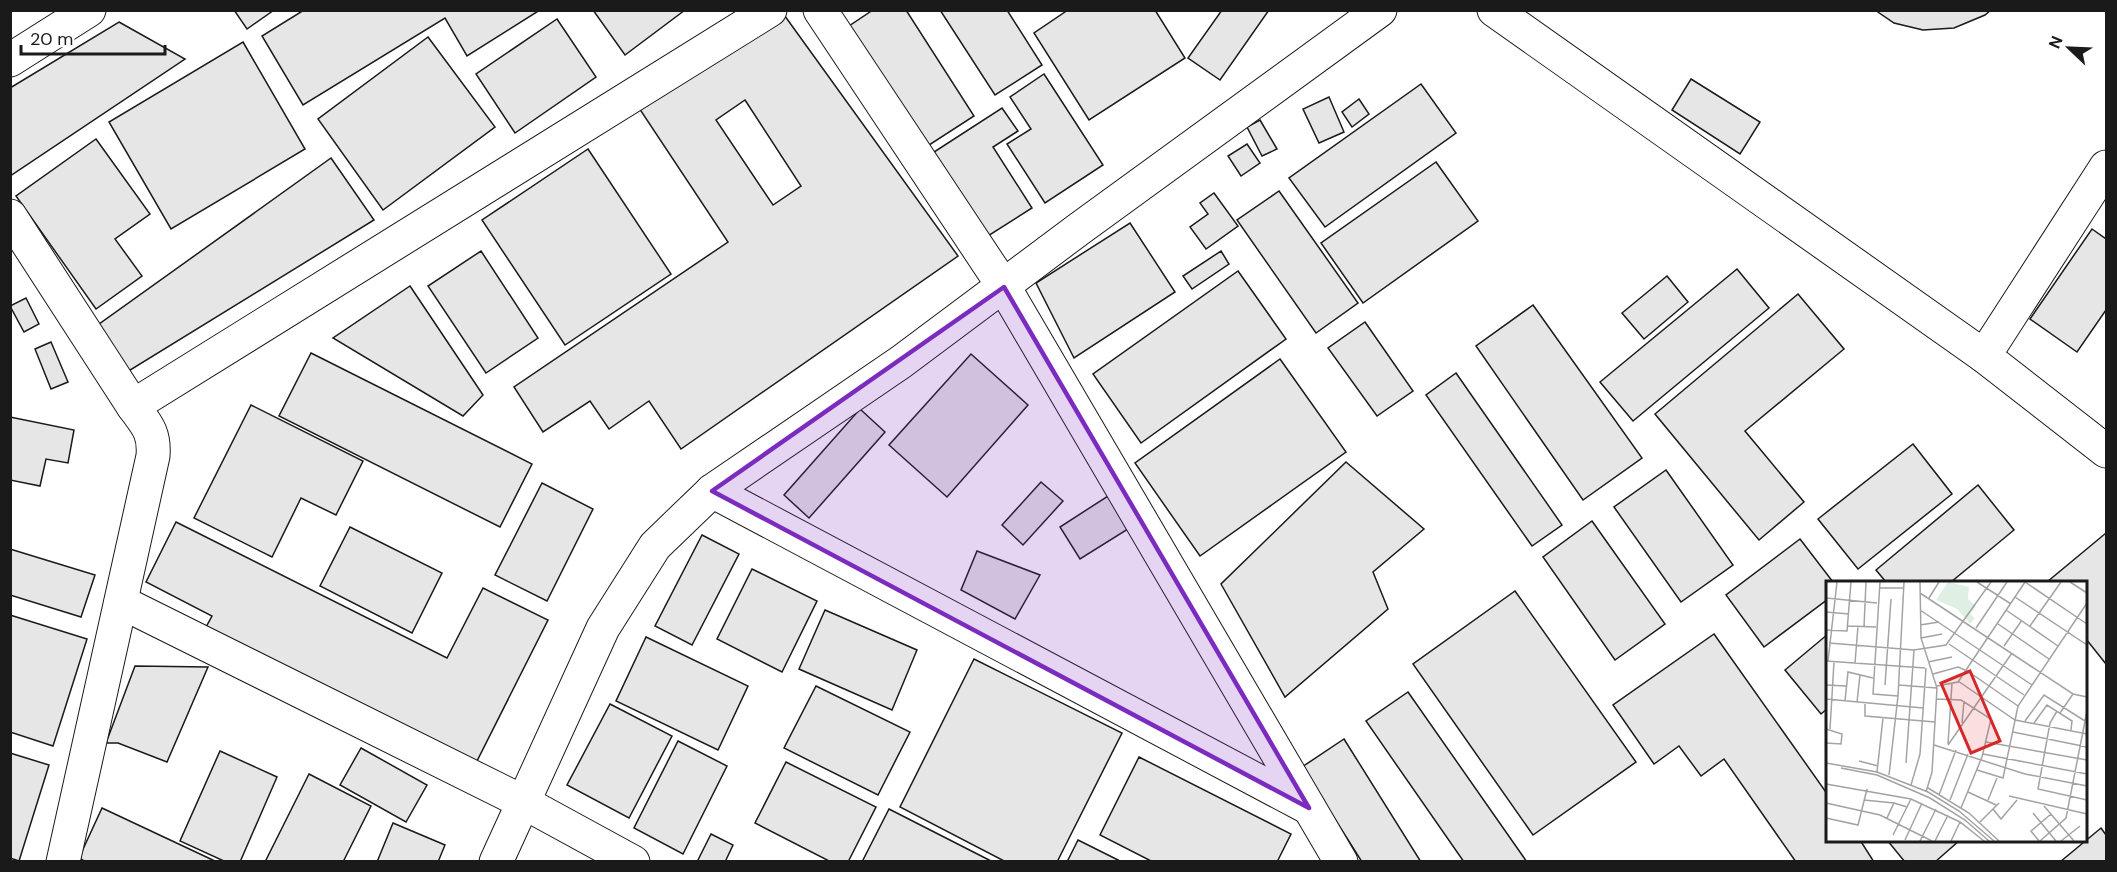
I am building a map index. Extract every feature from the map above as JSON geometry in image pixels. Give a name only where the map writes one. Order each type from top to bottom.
[{"type":"street","points":[[10,60],[89,10]]},
{"type":"street","points":[[133,406],[770,10]]},
{"type":"street","points":[[820,10],[1004,287],[1341,861]]},
{"type":"street","points":[[496,861],[603,628],[655,546],[712,491],[901,362],[1380,10]]},
{"type":"street","points":[[1494,10],[1984,356],[2106,451]]},
{"type":"street","points":[[1984,356],[2106,167]]},
{"type":"street","points":[[10,216],[150,429],[154,441],[153,456],[63,861]]},
{"type":"street","points":[[712,491],[1309,808]]},
{"type":"street","points":[[121,602],[523,802],[633,861]]},
{"type":"highlighted area","points":[[1004,287],[1309,808],[712,491]]},
{"type":"building","points":[[234,10],[274,10],[247,29]]},
{"type":"building","points":[[304,10],[540,10],[467,56],[445,18],[303,105],[262,36]]},
{"type":"building","points":[[593,10],[685,10],[625,55]]},
{"type":"building","points":[[873,10],[906,10],[974,116],[923,149],[846,28]]},
{"type":"building","points":[[940,10],[1007,10],[1042,65],[995,95]]},
{"type":"building","points":[[1068,10],[1155,10],[1185,58],[1089,120],[1034,33]]},
{"type":"building","points":[[1222,10],[1269,10],[1220,80],[1188,58]]},
{"type":"building","points":[[1875,10],[1991,10],[1985,15],[1954,28],[1923,30],[1894,23]]},
{"type":"building","points":[[782,12],[958,256],[681,449],[649,401],[609,429],[590,401],[543,432],[514,387],[728,242],[639,108]],"holes":[[[745,100],[801,186],[773,205],[716,120]]]},
{"type":"building","points":[[557,19],[596,77],[515,133],[476,74]]},
{"type":"building","points":[[119,22],[185,59],[10,176],[10,88]]},
{"type":"building","points":[[428,37],[495,127],[383,210],[318,119]]},
{"type":"building","points":[[243,42],[305,149],[171,229],[109,122]]},
{"type":"building","points":[[1044,74],[1103,165],[1045,203],[1007,144],[1031,129],[1010,97]]},
{"type":"building","points":[[1691,79],[1760,122],[1740,154],[1672,110]]},
{"type":"building","points":[[1421,84],[1456,133],[1325,227],[1289,178]]},
{"type":"building","points":[[1329,97],[1344,132],[1319,143],[1303,109]]},
{"type":"building","points":[[1359,99],[1369,114],[1352,127],[1342,112]]},
{"type":"building","points":[[1002,108],[1018,131],[993,147],[1032,208],[988,236],[934,152]]},
{"type":"building","points":[[1260,120],[1277,149],[1262,156],[1247,127]]},
{"type":"building","points":[[96,139],[150,214],[115,239],[142,276],[96,309],[16,196]]},
{"type":"building","points":[[1247,144],[1260,163],[1241,176],[1228,156]]},
{"type":"building","points":[[588,149],[671,274],[565,345],[482,220]]},
{"type":"building","points":[[331,158],[374,220],[127,372],[95,327]]},
{"type":"building","points":[[1436,162],[1478,221],[1363,303],[1321,243]]},
{"type":"building","points":[[1279,191],[1358,303],[1316,333],[1237,220]]},
{"type":"building","points":[[1214,193],[1238,226],[1206,249],[1190,227],[1208,214],[1200,203]]},
{"type":"building","points":[[1130,223],[1175,292],[1074,358],[1036,283]]},
{"type":"building","points":[[2092,229],[2106,239],[2106,310],[2077,352],[2030,319]]},
{"type":"building","points":[[481,251],[538,338],[486,373],[428,286]]},
{"type":"building","points":[[1221,251],[1229,264],[1192,289],[1183,276]]},
{"type":"building","points":[[1737,269],[1769,308],[1633,421],[1600,382]]},
{"type":"building","points":[[1238,271],[1286,339],[1141,443],[1093,374]]},
{"type":"building","points":[[1667,276],[1688,302],[1644,339],[1622,313]]},
{"type":"building","points":[[410,286],[483,395],[463,416],[333,338]]},
{"type":"building","points":[[1798,294],[1844,349],[1745,431],[1804,502],[1759,540],[1655,414]]},
{"type":"building","points":[[26,298],[39,324],[24,332],[10,306]]},
{"type":"building","points":[[1533,305],[1642,458],[1583,500],[1476,346]]},
{"type":"building","points":[[1365,322],[1413,391],[1377,416],[1328,348]]},
{"type":"building","points":[[51,342],[68,382],[51,389],[35,349]]},
{"type":"building","points":[[311,353],[532,464],[500,527],[279,416]]},
{"type":"building","points":[[971,354],[1028,405],[947,497],[889,445]]},
{"type":"building","points":[[1280,359],[1346,452],[1200,556],[1135,463]]},
{"type":"building","points":[[1456,373],[1562,525],[1532,546],[1426,395]]},
{"type":"building","points":[[251,405],[363,461],[336,515],[301,498],[272,557],[194,518]]},
{"type":"building","points":[[860,409],[885,432],[809,518],[784,495]]},
{"type":"building","points":[[10,417],[74,430],[68,463],[46,459],[40,486],[10,480]]},
{"type":"building","points":[[1913,444],[1952,494],[1858,569],[1818,519]]},
{"type":"building","points":[[1346,462],[1424,529],[1373,572],[1388,609],[1285,697],[1221,584]]},
{"type":"building","points":[[1666,470],[1733,565],[1681,602],[1614,507]]},
{"type":"building","points":[[1041,482],[1063,501],[1023,545],[1002,525]]},
{"type":"building","points":[[542,483],[593,509],[547,601],[495,575]]},
{"type":"building","points":[[1978,485],[2014,530],[1952,581],[1885,581],[1876,570]]},
{"type":"building","points":[[1108,496],[1128,529],[1080,559],[1060,527]]},
{"type":"building","points":[[1592,521],[1665,624],[1615,660],[1543,557]]},
{"type":"building","points":[[176,522],[447,658],[483,588],[548,620],[475,765],[205,629],[212,616],[146,582]]},
{"type":"building","points":[[350,527],[442,573],[412,633],[320,586]]},
{"type":"building","points":[[2106,533],[2106,664],[2087,640],[2087,581],[2048,581]]},
{"type":"building","points":[[702,535],[739,554],[692,645],[655,626]]},
{"type":"building","points":[[1800,539],[1832,581],[1826,581],[1826,600],[1764,647],[1726,595]]},
{"type":"building","points":[[10,549],[95,575],[81,617],[10,595]]},
{"type":"building","points":[[977,551],[1040,575],[1015,619],[961,590]]},
{"type":"building","points":[[752,569],[817,601],[782,672],[717,639]]},
{"type":"building","points":[[1515,591],[1636,762],[1533,835],[1413,664]]},
{"type":"building","points":[[825,610],[917,650],[892,710],[799,669]]},
{"type":"building","points":[[10,615],[87,639],[53,746],[10,732]]},
{"type":"building","points":[[1714,634],[1826,792],[1826,842],[1861,842],[1874,862],[1796,862],[1724,759],[1701,776],[1679,746],[1654,764],[1613,705]]},
{"type":"building","points":[[1826,636],[1826,710],[1821,714],[1785,670]]},
{"type":"building","points":[[646,637],[748,686],[718,750],[616,701]]},
{"type":"building","points":[[974,659],[1122,733],[1057,862],[1006,862],[900,807]]},
{"type":"building","points":[[135,666],[208,667],[167,762],[118,743],[106,743]]},
{"type":"building","points":[[816,686],[910,732],[878,795],[784,748]]},
{"type":"building","points":[[1408,692],[1527,862],[1464,862],[1366,721]]},
{"type":"building","points":[[610,704],[672,736],[629,818],[567,785]]},
{"type":"building","points":[[1344,739],[1421,862],[1362,862],[1302,767]]},
{"type":"building","points":[[678,741],[727,766],[683,854],[634,828]]},
{"type":"building","points":[[361,748],[427,785],[406,822],[340,785]]},
{"type":"building","points":[[220,751],[277,777],[240,862],[226,862],[180,841]]},
{"type":"building","points":[[10,753],[49,765],[19,861],[10,858]]},
{"type":"building","points":[[1139,757],[1291,834],[1277,862],[1153,862],[1100,835]]},
{"type":"building","points":[[786,762],[876,807],[848,862],[831,862],[755,823]]},
{"type":"building","points":[[309,774],[371,806],[343,862],[265,862]]},
{"type":"building","points":[[102,808],[217,862],[86,862],[79,858]]},
{"type":"building","points":[[889,809],[993,862],[862,862]]},
{"type":"building","points":[[393,823],[445,845],[438,862],[377,862]]},
{"type":"building","points":[[2101,828],[2106,835],[2106,862],[2060,862],[2087,842]]},
{"type":"building","points":[[711,834],[733,845],[725,862],[697,862]]},
{"type":"building","points":[[1078,840],[1122,862],[1067,862]]},
{"type":"building","points":[[1889,842],[1958,842],[1935,862],[1905,862]]}]
